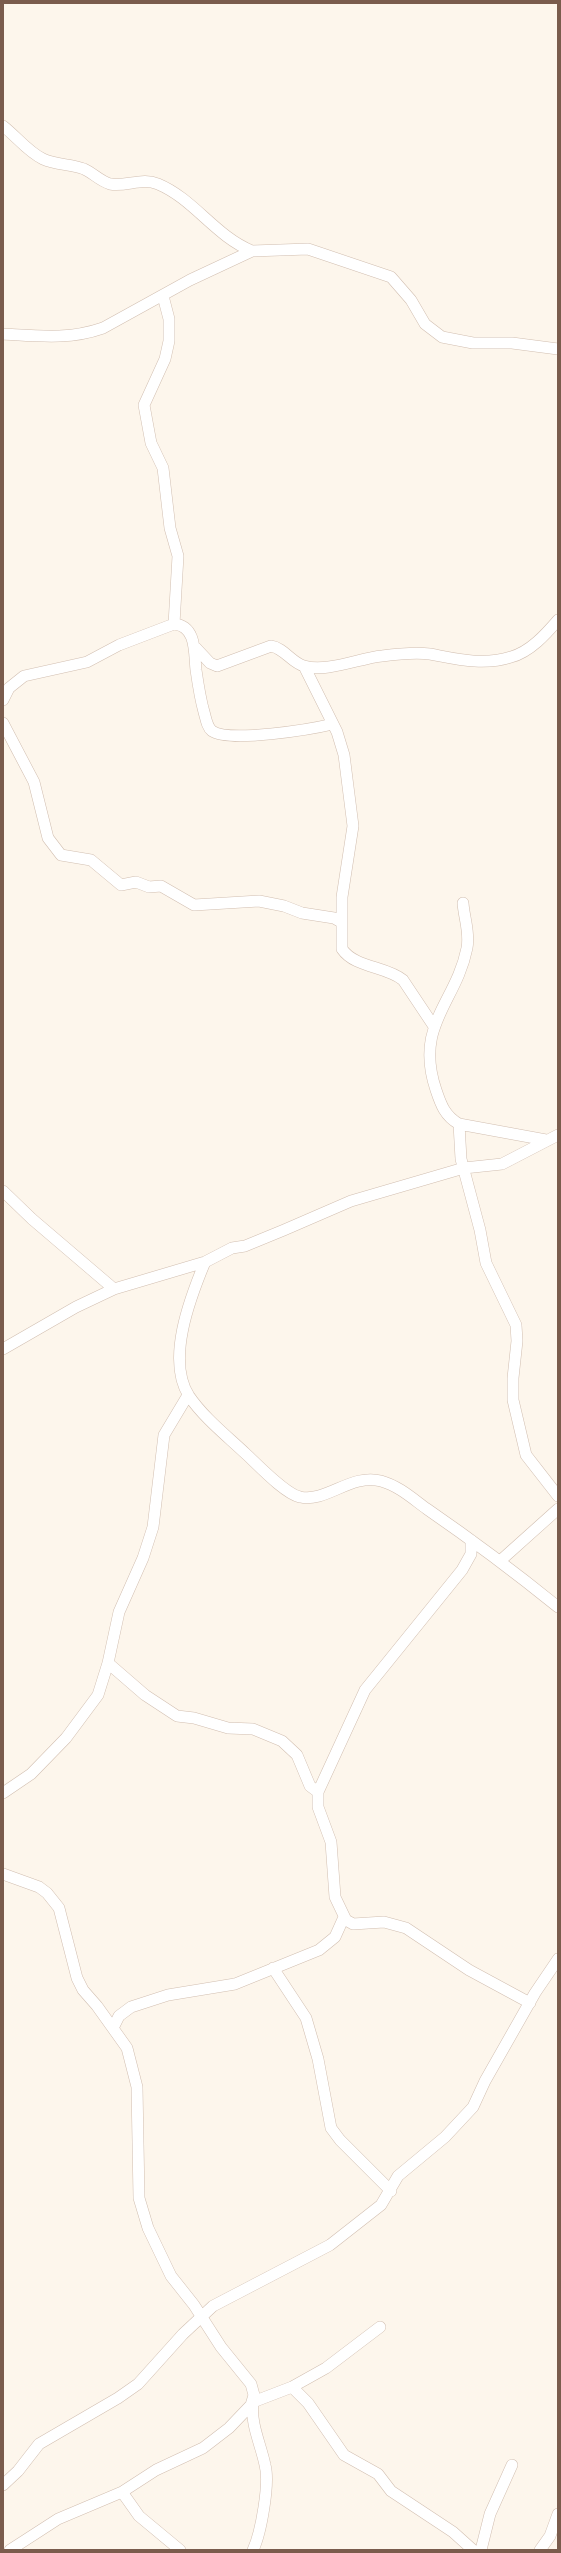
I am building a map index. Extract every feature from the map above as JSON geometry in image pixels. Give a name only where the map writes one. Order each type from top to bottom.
[{"type":"street","points":[[3,126],[33,153],[52,163],[78,166],[109,183],[121,184],[146,181],[159,184],[182,200],[231,241],[252,251]]},
{"type":"street","points":[[3,334],[51,338],[89,334],[252,251],[308,249],[391,278],[411,300],[425,324],[433,331],[451,341],[512,343],[558,349]]},
{"type":"street","points":[[163,296],[169,319],[169,341],[165,359],[144,405],[151,443],[163,468],[170,528],[178,556],[174,624]]},
{"type":"street","points":[[304,666],[332,666],[390,655],[424,654],[462,661],[510,658],[554,629],[558,620]]},
{"type":"street","points":[[3,700],[9,688],[24,676],[87,662],[119,645],[174,624],[181,625],[187,629],[196,648],[210,663],[217,666],[271,646],[277,647],[304,666],[333,724],[344,755],[353,826],[344,880],[341,922],[342,946],[345,953],[356,960],[396,975],[403,980],[433,1025]]},
{"type":"street","points":[[196,648],[196,667],[201,700],[208,727],[214,732],[233,735],[282,733],[308,730],[333,724]]},
{"type":"street","points":[[3,723],[34,782],[48,838],[61,855],[91,860],[121,885],[136,882],[149,887],[161,886],[194,905],[259,901],[334,918],[341,922]]},
{"type":"street","points":[[463,902],[469,932],[467,948],[433,1025],[430,1073],[445,1113],[459,1124],[546,1140]]},
{"type":"street","points":[[459,1124],[460,1151],[486,1263],[516,1325],[517,1341],[513,1378],[513,1400],[526,1454],[558,1496]]},
{"type":"street","points":[[3,1349],[76,1307],[114,1289],[205,1262],[232,1248],[245,1246],[351,1201],[464,1168],[502,1164],[558,1135]]},
{"type":"street","points":[[3,1191],[32,1219],[114,1289]]},
{"type":"street","points":[[205,1262],[186,1316],[181,1340],[180,1369],[188,1395],[239,1447],[293,1495],[309,1498],[359,1481],[381,1482],[404,1493],[472,1540],[558,1607]]},
{"type":"street","points":[[3,1793],[24,1781],[73,1730],[98,1695],[108,1663],[119,1612],[143,1558],[153,1527],[164,1435],[188,1395]]},
{"type":"street","points":[[500,1561],[558,1509]]},
{"type":"street","points":[[472,1540],[471,1554],[462,1570],[365,1690],[318,1792],[318,1807],[330,1842],[334,1897],[344,1917],[353,1924],[384,1922],[406,1928],[469,1970],[530,2002]]},
{"type":"street","points":[[108,1663],[145,1695],[177,1716],[194,1718],[228,1728],[258,1730],[282,1741],[297,1755],[310,1786],[318,1792]]},
{"type":"street","points":[[3,1874],[39,1887],[47,1893],[59,1908],[77,1978],[83,1990],[127,2048],[137,2087],[139,2198],[142,2210],[163,2263],[220,2347],[251,2384],[254,2392],[253,2402],[256,2432],[266,2467],[268,2483],[260,2529],[253,2550]]},
{"type":"street","points":[[113,2028],[119,2016],[137,2005],[168,1995],[235,1984],[327,1945],[337,1934],[344,1917]]},
{"type":"street","points":[[3,2485],[18,2471],[39,2444],[118,2398],[138,2384],[213,2306],[330,2246],[381,2205],[391,2191],[395,2180],[402,2172],[445,2137],[473,2107],[485,2080],[530,2002],[558,1959]]},
{"type":"street","points":[[273,1968],[306,2018],[318,2059],[331,2128],[340,2140],[391,2191]]},
{"type":"street","points":[[10,2550],[58,2519],[122,2492],[156,2470],[203,2448],[229,2428],[253,2402],[292,2387],[326,2368],[380,2327]]},
{"type":"street","points":[[292,2387],[308,2403],[344,2455],[378,2474],[388,2489],[453,2532],[473,2550]]},
{"type":"street","points":[[481,2550],[490,2514],[512,2465]]},
{"type":"street","points":[[122,2492],[139,2516],[180,2550]]},
{"type":"street","points":[[540,2550],[550,2536],[558,2514]]}]
